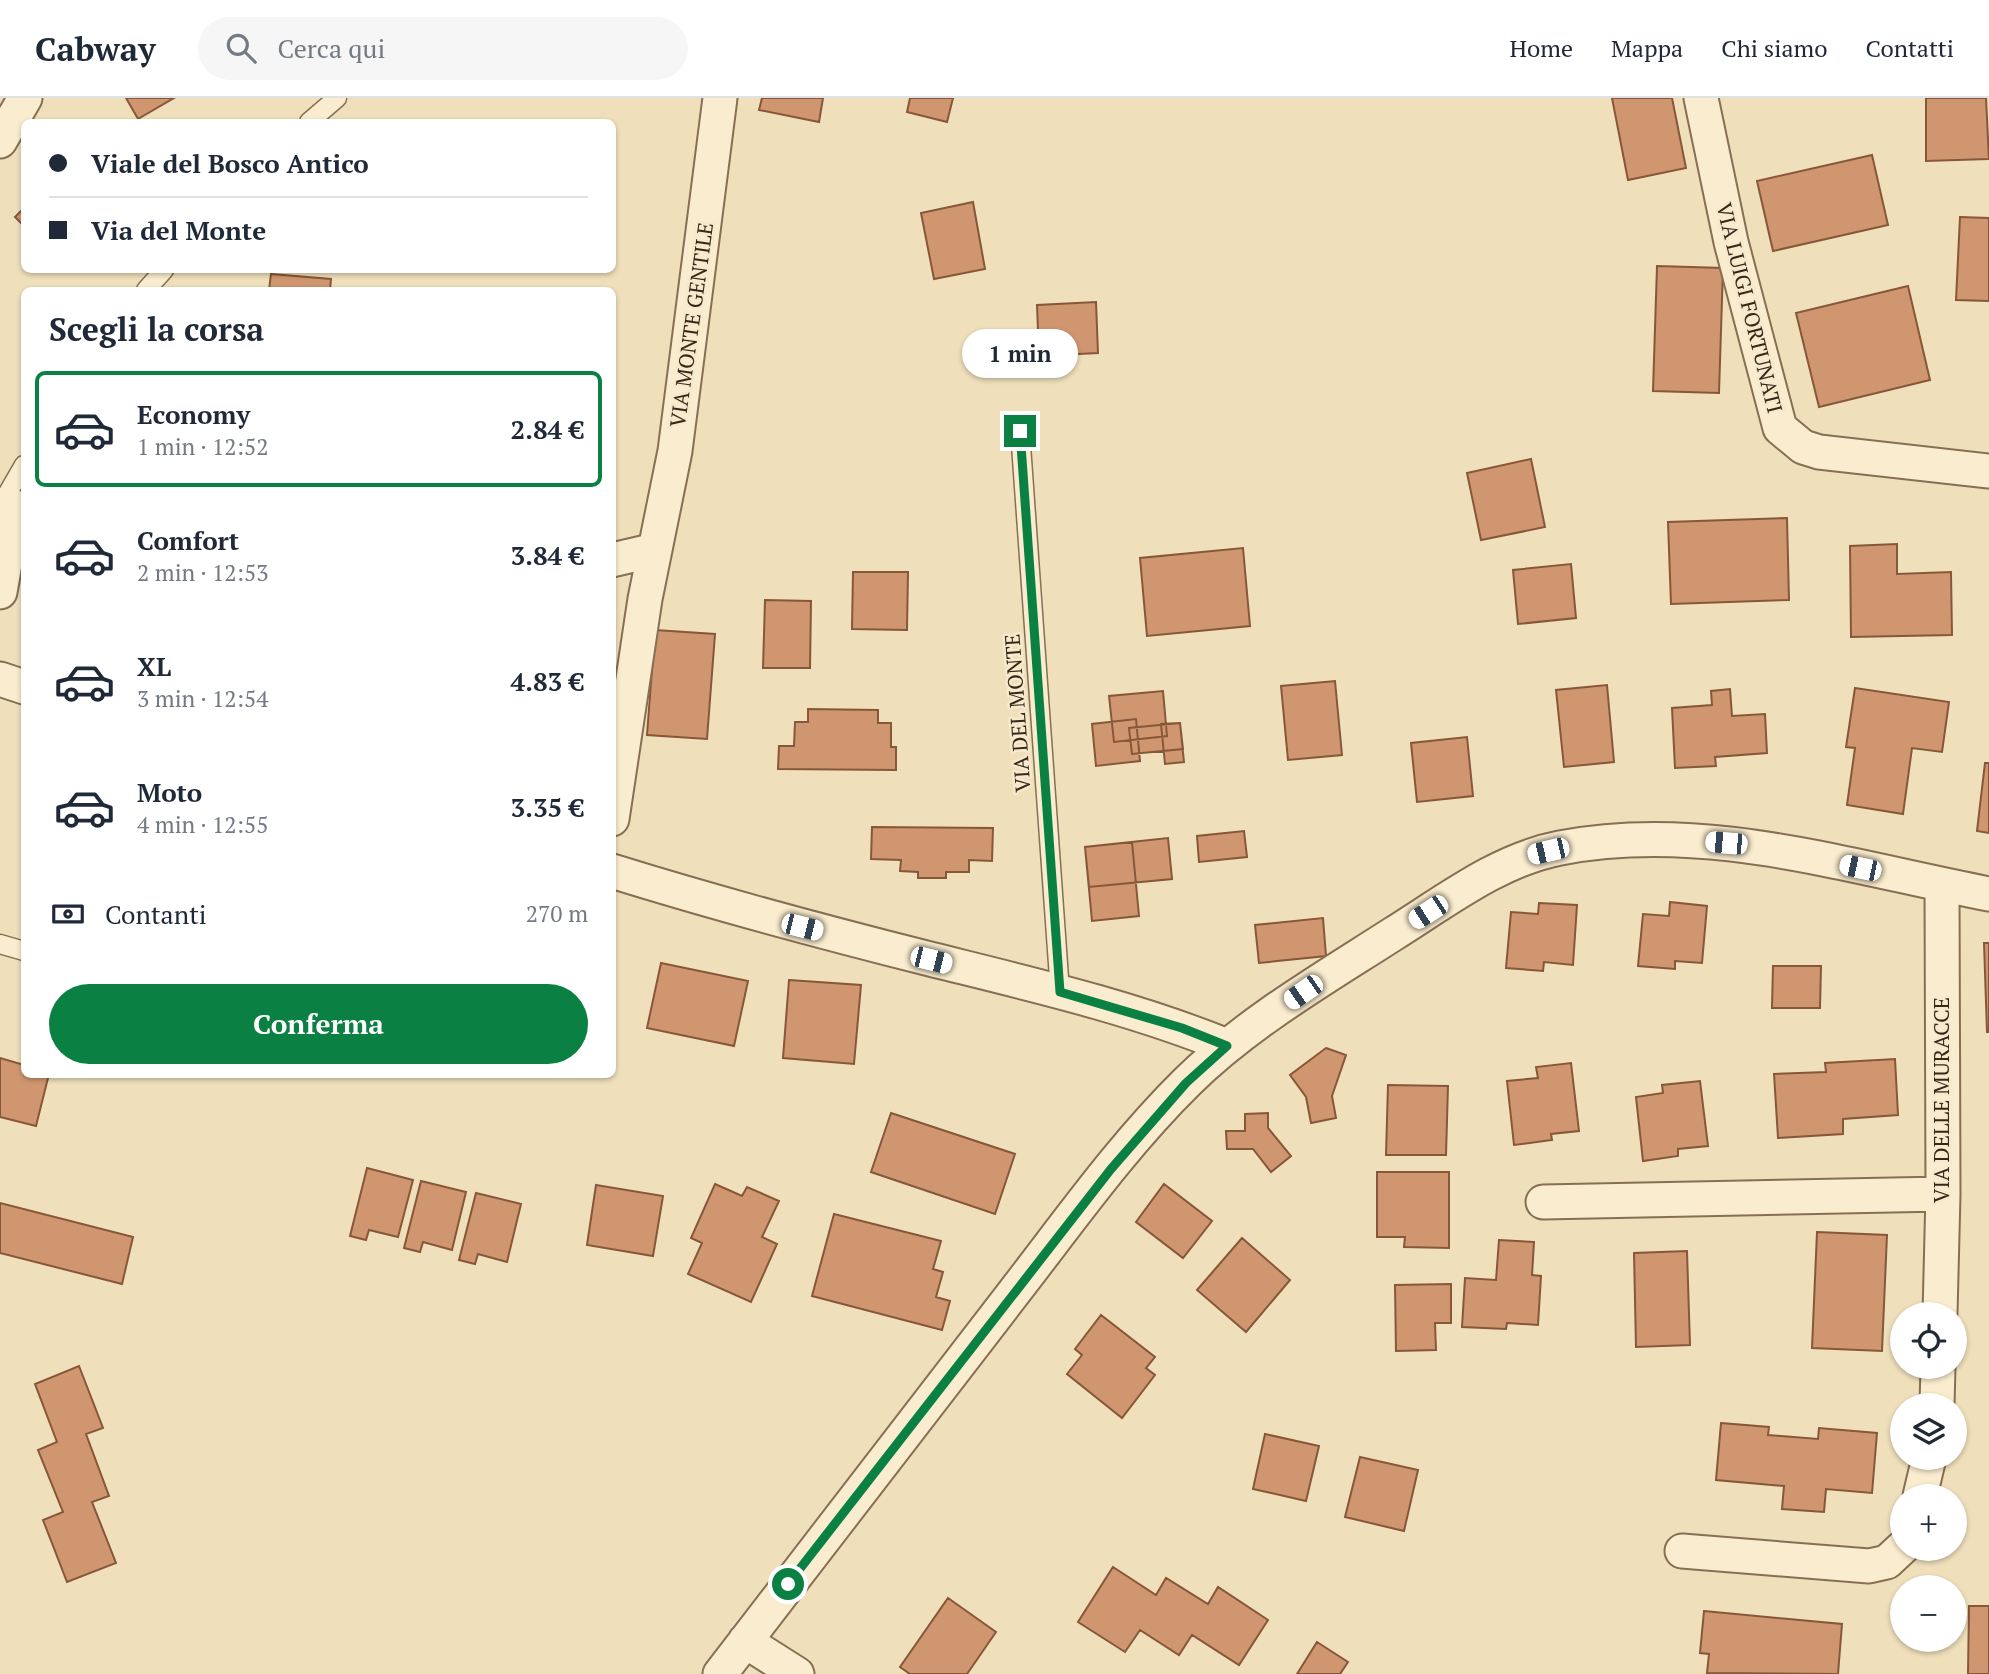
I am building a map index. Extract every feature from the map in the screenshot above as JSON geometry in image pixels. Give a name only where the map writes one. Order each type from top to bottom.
[{"type":"street","points":[[0,141],[25,98]]},
{"type":"street","name":"VIA MONTE GENTILE","points":[[616,794],[655,550],[675,451],[720,98]]},
{"type":"street","name":"VIA LUIGI FORTUNATI","points":[[1701,98],[1731,242],[1780,428],[1802,447],[1818,452],[1989,471]]},
{"type":"street","points":[[0,592],[10,506]]},
{"type":"street","points":[[616,559],[655,550]]},
{"type":"street","points":[[0,680],[21,686]]},
{"type":"street","points":[[720,1674],[1111,1169],[1186,1083],[1227,1046],[1323,979],[1480,880],[1533,854],[1646,839],[1751,845],[1989,894]]},
{"type":"street","points":[[616,872],[750,914],[1060,992],[1182,1028],[1227,1046]]},
{"type":"street","name":"VIA DELLE MURACCE","points":[[1940,1302],[1943,1194],[1942,885]]},
{"type":"street","points":[[1544,1202],[1943,1194]]},
{"type":"street","points":[[1682,1551],[1869,1566],[1890,1559]]},
{"type":"street","points":[[745,1641],[797,1674]]},
{"type":"lane","points":[[312,119],[337,98]]},
{"type":"lane","points":[[149,287],[161,273]]},
{"type":"lane","name":"VIA DEL MONTE","points":[[1020,431],[1060,992]]},
{"type":"lane","points":[[10,506],[21,475]]},
{"type":"lane","points":[[0,944],[21,950]]},
{"type":"building","points":[[126,98],[174,98],[138,119]]},
{"type":"building","points":[[762,98],[823,98],[819,122],[759,110]]},
{"type":"building","points":[[910,98],[953,98],[947,122],[907,112]]},
{"type":"building","points":[[1612,98],[1672,98],[1686,168],[1628,180]]},
{"type":"building","points":[[1926,98],[1986,98],[1989,159],[1926,161]]},
{"type":"building","points":[[1872,155],[1888,225],[1773,251],[1757,181]]},
{"type":"building","points":[[973,202],[985,269],[934,279],[921,213]]},
{"type":"building","points":[[21,211],[21,223],[15,217]]},
{"type":"building","points":[[1960,217],[1989,218],[1989,301],[1956,300]]},
{"type":"building","points":[[1657,266],[1723,268],[1719,393],[1653,391]]},
{"type":"building","points":[[271,274],[331,279],[330,287],[269,287]]},
{"type":"building","points":[[1908,286],[1930,380],[1819,407],[1796,313]]},
{"type":"building","points":[[1096,302],[1098,353],[1039,356],[1037,305]]},
{"type":"building","points":[[1531,459],[1545,527],[1481,540],[1467,473]]},
{"type":"building","points":[[1787,518],[1789,600],[1671,604],[1668,522]]},
{"type":"building","points":[[1897,544],[1897,574],[1951,572],[1952,635],[1851,637],[1850,546]]},
{"type":"building","points":[[1243,548],[1250,626],[1147,636],[1140,558]]},
{"type":"building","points":[[1571,564],[1576,618],[1518,624],[1513,570]]},
{"type":"building","points":[[853,572],[908,572],[907,630],[852,629]]},
{"type":"building","points":[[765,600],[811,601],[810,668],[763,668]]},
{"type":"building","points":[[655,630],[715,634],[707,739],[647,735]]},
{"type":"building","points":[[1335,681],[1342,755],[1288,760],[1281,686]]},
{"type":"building","points":[[1607,685],[1614,762],[1564,767],[1556,690]]},
{"type":"building","points":[[1855,688],[1949,702],[1942,752],[1912,748],[1903,814],[1847,805],[1855,748],[1846,747]]},
{"type":"building","points":[[1730,689],[1732,716],[1765,714],[1767,753],[1715,757],[1716,766],[1675,768],[1672,708],[1712,705],[1711,691]]},
{"type":"building","points":[[1163,691],[1167,736],[1114,742],[1109,696]]},
{"type":"building","points":[[808,709],[878,710],[878,723],[891,723],[891,747],[896,747],[896,770],[778,769],[779,746],[794,746],[795,722],[808,722]]},
{"type":"building","points":[[1136,719],[1140,761],[1096,766],[1092,724]]},
{"type":"building","points":[[1180,723],[1184,762],[1165,764],[1161,724]]},
{"type":"building","points":[[1180,723],[1183,749],[1132,754],[1129,728]]},
{"type":"building","points":[[1467,737],[1473,796],[1417,802],[1411,743]]},
{"type":"building","points":[[1985,763],[1989,763],[1989,833],[1977,831]]},
{"type":"building","points":[[872,827],[993,828],[992,861],[969,860],[969,872],[946,872],[946,878],[918,878],[918,872],[900,871],[901,860],[871,859]]},
{"type":"building","points":[[1244,831],[1247,857],[1199,862],[1197,836]]},
{"type":"building","points":[[1168,838],[1172,879],[1089,887],[1085,847]]},
{"type":"building","points":[[1132,842],[1139,916],[1092,921],[1085,847]]},
{"type":"building","points":[[1670,902],[1707,906],[1702,963],[1675,961],[1675,969],[1638,966],[1643,914],[1669,916]]},
{"type":"building","points":[[1539,903],[1577,905],[1573,965],[1544,962],[1543,971],[1506,968],[1511,912],[1538,914]]},
{"type":"building","points":[[1323,918],[1326,956],[1259,963],[1255,925]]},
{"type":"building","points":[[1984,943],[1989,943],[1989,1032],[1987,1032]]},
{"type":"building","points":[[661,963],[748,981],[734,1046],[647,1028]]},
{"type":"building","points":[[1773,966],[1821,966],[1820,1008],[1772,1008]]},
{"type":"building","points":[[789,980],[861,985],[854,1064],[783,1058]]},
{"type":"building","points":[[1326,1048],[1346,1055],[1332,1096],[1336,1118],[1311,1123],[1306,1097],[1290,1075]]},
{"type":"building","points":[[0,1058],[21,1064],[21,1078],[48,1078],[36,1126],[0,1117]]},
{"type":"building","points":[[1895,1059],[1898,1115],[1843,1119],[1843,1134],[1778,1138],[1774,1074],[1826,1072],[1825,1063]]},
{"type":"building","points":[[1571,1063],[1579,1131],[1551,1134],[1552,1140],[1514,1145],[1507,1081],[1538,1078],[1536,1067]]},
{"type":"building","points":[[1700,1081],[1708,1146],[1678,1149],[1678,1156],[1643,1161],[1636,1097],[1663,1093],[1662,1085]]},
{"type":"building","points":[[1388,1085],[1448,1086],[1446,1155],[1386,1155]]},
{"type":"building","points":[[891,1113],[1015,1154],[995,1214],[871,1172]]},
{"type":"building","points":[[1268,1113],[1268,1128],[1291,1156],[1271,1172],[1253,1149],[1227,1149],[1226,1131],[1245,1131],[1245,1114]]},
{"type":"building","points":[[367,1168],[413,1180],[398,1237],[369,1230],[366,1240],[350,1236]]},
{"type":"building","points":[[1377,1172],[1449,1172],[1449,1248],[1404,1247],[1405,1237],[1377,1237]]},
{"type":"building","points":[[421,1181],[466,1192],[452,1250],[423,1242],[420,1252],[404,1248]]},
{"type":"building","points":[[715,1184],[742,1196],[747,1187],[779,1201],[762,1237],[777,1244],[751,1302],[688,1274],[702,1243],[691,1238]]},
{"type":"building","points":[[1164,1184],[1212,1221],[1183,1258],[1136,1222]]},
{"type":"building","points":[[596,1185],[663,1196],[653,1256],[587,1245]]},
{"type":"building","points":[[476,1193],[521,1204],[507,1262],[478,1254],[475,1264],[459,1260]]},
{"type":"building","points":[[0,1203],[133,1237],[122,1284],[0,1253]]},
{"type":"building","points":[[834,1214],[941,1241],[933,1269],[943,1272],[936,1297],[950,1301],[942,1330],[812,1296]]},
{"type":"building","points":[[1817,1232],[1887,1235],[1882,1351],[1812,1348]]},
{"type":"building","points":[[1242,1238],[1290,1280],[1246,1332],[1197,1290]]},
{"type":"building","points":[[1499,1240],[1534,1242],[1532,1275],[1541,1276],[1538,1325],[1507,1323],[1506,1329],[1462,1327],[1465,1278],[1496,1280]]},
{"type":"building","points":[[1687,1251],[1690,1345],[1636,1347],[1634,1253]]},
{"type":"building","points":[[1451,1284],[1451,1323],[1435,1323],[1436,1350],[1396,1351],[1395,1285]]},
{"type":"building","points":[[1101,1315],[1155,1357],[1146,1368],[1155,1375],[1122,1418],[1067,1374],[1082,1355],[1075,1349]]},
{"type":"building","points":[[79,1366],[103,1428],[86,1434],[109,1496],[92,1502],[116,1563],[67,1582],[43,1520],[63,1512],[38,1450],[57,1442],[35,1384]]},
{"type":"building","points":[[1721,1423],[1769,1427],[1768,1435],[1818,1439],[1819,1428],[1877,1433],[1872,1493],[1826,1489],[1824,1512],[1782,1509],[1784,1486],[1716,1480]]},
{"type":"building","points":[[1265,1434],[1319,1446],[1306,1501],[1253,1489]]},
{"type":"building","points":[[1360,1457],[1418,1470],[1404,1531],[1345,1517]]},
{"type":"building","points":[[1113,1567],[1156,1595],[1166,1578],[1208,1604],[1218,1587],[1268,1620],[1239,1665],[1192,1635],[1179,1655],[1140,1630],[1125,1652],[1078,1622]]},
{"type":"building","points":[[948,1598],[996,1632],[967,1674],[910,1674],[900,1667]]},
{"type":"building","points":[[1969,1606],[1989,1606],[1989,1674],[1968,1674]]},
{"type":"building","points":[[1704,1611],[1842,1624],[1838,1674],[1707,1673],[1709,1654],[1700,1653]]},
{"type":"building","points":[[1317,1642],[1348,1662],[1340,1674],[1297,1674]]},
{"type":"route","points":[[788,1584],[1111,1169],[1186,1083],[1227,1046],[1182,1028],[1060,992],[1020,431]]}]
